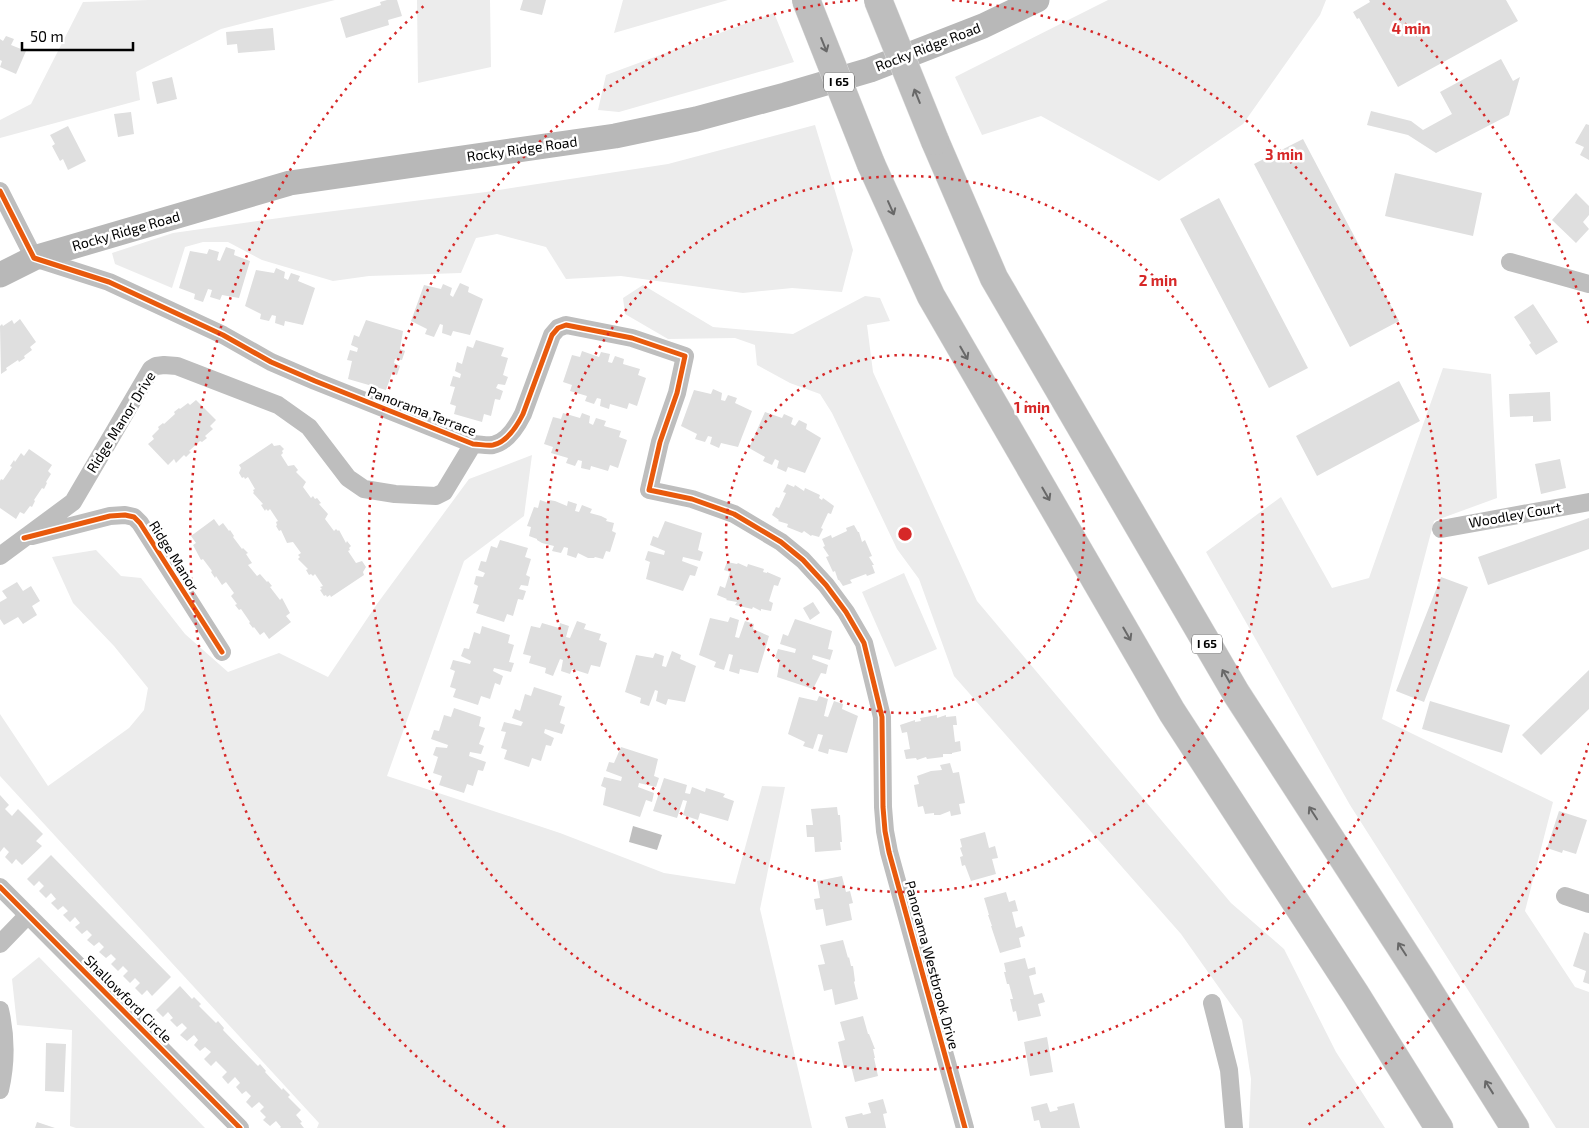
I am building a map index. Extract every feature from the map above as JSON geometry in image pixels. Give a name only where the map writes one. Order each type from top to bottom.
[{"type":"highway","name":"I 65","points":[[806,0],[871,164],[931,296],[1172,712],[1356,995],[1439,1128]]},
{"type":"highway","name":"I 65","points":[[878,0],[935,141],[994,278],[1236,693],[1420,977],[1514,1128]]},
{"type":"main road","name":"Rocky Ridge Road","points":[[0,275],[34,258],[290,184],[615,136],[696,119],[870,70],[983,26],[1037,0]]},
{"type":"street","points":[[0,191],[34,258]]},
{"type":"street","name":"Panorama Terrace","points":[[34,258],[109,282],[223,335],[271,362],[314,382],[473,444],[494,445],[509,436],[517,426],[552,335],[558,328],[566,325],[632,338],[685,356],[677,393],[660,442],[649,490],[692,499],[734,514],[781,542],[814,572],[846,612],[864,643],[882,717],[883,807]]},
{"type":"street","points":[[1510,262],[1589,284]]},
{"type":"street","name":"Ridge Manor Drive","points":[[0,556],[72,502],[151,369],[156,366],[177,366],[278,406],[309,427],[348,478],[364,488],[395,494],[436,496],[444,492],[473,444]]},
{"type":"street","name":"Woodley Court","points":[[1441,529],[1589,502]]},
{"type":"street","name":"Ridge Manor","points":[[24,538],[110,516],[125,515],[134,517],[140,523],[222,652]]},
{"type":"street","name":"Panorama Westbrook Drive","points":[[883,807],[889,852],[965,1128]]},
{"type":"street","name":"Shallowford Circle","points":[[0,888],[240,1128]]},
{"type":"street","points":[[1565,896],[1589,904]]},
{"type":"street","points":[[0,944],[28,915]]},
{"type":"street","points":[[1212,1003],[1229,1070],[1234,1128]]},
{"type":"street","points":[[0,1010],[5,1055],[0,1090]]},
{"type":"shaded area","points":[[335,0],[221,29],[136,72],[140,100],[0,138],[0,120],[31,104],[83,2]]},
{"type":"shaded area","points":[[417,0],[490,0],[491,67],[418,83]]},
{"type":"shaded area","points":[[623,0],[728,0],[614,33]]},
{"type":"shaded area","points":[[1108,0],[1326,0],[1320,15],[1243,124],[1159,181],[1041,116],[982,135],[955,77]]},
{"type":"shaded area","points":[[774,13],[794,62],[619,112],[598,110],[606,75]]},
{"type":"shaded area","points":[[815,125],[853,250],[842,292],[792,288],[743,293],[621,276],[566,279],[546,247],[497,234],[476,238],[461,273],[369,276],[333,281],[262,260],[228,242],[203,242],[185,247],[172,288],[115,264],[112,253],[173,233],[486,192],[668,164]]},
{"type":"shaded area","points":[[643,285],[713,327],[793,334],[865,296],[880,298],[890,321],[867,325],[873,372],[977,601],[1231,903],[1284,949],[1336,1052],[1385,1128],[1249,1128],[1251,1079],[1242,1020],[1181,934],[954,676],[919,579],[897,549],[832,413],[820,394],[790,383],[757,365],[755,345],[735,338],[668,339],[625,314],[623,298]]},
{"type":"shaded area","points":[[1443,368],[1491,374],[1497,498],[1434,521],[1382,719],[1553,802],[1525,911],[1575,987],[1589,992],[1589,1128],[1556,1128],[1350,805],[1206,552],[1281,497],[1332,588],[1369,578]]},
{"type":"shaded area","points":[[532,455],[524,516],[464,561],[387,776],[560,833],[664,873],[735,884],[762,786],[785,787],[760,909],[812,1128],[317,1128],[319,1123],[0,776],[0,714],[48,786],[129,728],[144,710],[148,688],[114,646],[73,603],[52,557],[96,550],[121,576],[141,578],[185,634],[228,672],[279,653],[328,677],[377,604],[469,479]]},
{"type":"shaded area","points":[[904,573],[937,649],[895,667],[862,592]]},
{"type":"shaded area","points":[[633,826],[662,835],[657,850],[629,842]]},
{"type":"shaded area","points":[[39,957],[205,1128],[76,1128],[70,1126],[72,1030],[17,1025],[12,979]]},
{"type":"building","points":[[397,0],[402,16],[388,20],[389,25],[346,38],[340,18],[381,5],[380,2]]},
{"type":"building","points":[[523,0],[546,0],[542,15],[520,10]]},
{"type":"building","points":[[1369,0],[1506,0],[1518,21],[1398,87],[1359,18],[1357,19],[1353,12],[1370,2]]},
{"type":"building","points":[[273,28],[275,50],[238,53],[237,44],[227,45],[226,32]]},
{"type":"building","points":[[6,36],[14,39],[11,45],[26,51],[16,74],[0,67],[2,61],[0,60],[0,39],[3,41]]},
{"type":"building","points":[[1501,59],[1513,81],[1520,77],[1509,115],[1436,153],[1408,135],[1367,125],[1371,111],[1411,121],[1423,130],[1452,114],[1440,92]]},
{"type":"building","points":[[172,77],[177,99],[157,104],[152,82]]},
{"type":"building","points":[[131,112],[134,134],[118,137],[114,114]]},
{"type":"building","points":[[1586,124],[1589,125],[1589,160],[1580,155],[1584,147],[1575,143]]},
{"type":"building","points":[[68,126],[86,161],[68,170],[63,159],[60,161],[52,146],[55,144],[50,135]]},
{"type":"building","points":[[1303,139],[1399,321],[1350,347],[1254,164]]},
{"type":"building","points":[[1395,173],[1482,193],[1473,236],[1385,216]]},
{"type":"building","points":[[1576,193],[1589,206],[1589,215],[1583,222],[1589,229],[1576,243],[1552,220]]},
{"type":"building","points":[[1219,198],[1308,368],[1269,388],[1180,219]]},
{"type":"building","points":[[226,247],[235,250],[234,255],[250,261],[239,298],[222,295],[220,300],[210,297],[212,290],[208,289],[203,302],[194,299],[195,294],[179,288],[190,251],[207,254],[209,249],[219,252],[217,260],[220,261]]},
{"type":"building","points":[[276,268],[285,272],[284,278],[288,280],[291,273],[300,276],[298,281],[315,288],[303,325],[285,321],[284,326],[275,323],[276,316],[272,315],[269,321],[260,319],[261,314],[245,306],[256,270],[274,273]]},
{"type":"building","points":[[460,283],[469,287],[468,292],[483,299],[470,335],[453,331],[451,336],[442,333],[443,325],[440,324],[434,337],[425,334],[427,329],[411,321],[424,285],[441,289],[443,284],[452,288],[450,295],[453,297]]},
{"type":"building","points":[[1533,304],[1558,342],[1536,355],[1529,345],[1531,343],[1514,317]]},
{"type":"building","points":[[20,319],[36,342],[30,347],[32,350],[24,356],[25,358],[6,368],[7,370],[1,374],[0,326],[12,320],[14,324]]},
{"type":"building","points":[[366,320],[403,331],[400,349],[405,351],[402,360],[395,359],[394,363],[400,366],[397,375],[392,373],[386,390],[348,379],[352,361],[347,360],[350,350],[357,352],[358,348],[351,345],[354,335],[359,337]]},
{"type":"building","points":[[476,340],[504,348],[501,356],[508,358],[503,375],[508,377],[505,385],[498,384],[496,388],[503,391],[500,400],[495,399],[491,416],[484,414],[482,422],[454,414],[456,406],[450,404],[455,387],[450,386],[453,376],[460,378],[461,374],[455,371],[457,362],[462,364],[467,346],[473,348]]},
{"type":"building","points":[[582,351],[599,357],[601,352],[610,354],[608,362],[612,363],[615,356],[624,359],[623,364],[640,369],[638,375],[646,378],[637,406],[629,403],[627,409],[610,404],[609,409],[600,406],[601,399],[597,398],[594,404],[585,401],[587,396],[570,391],[572,385],[563,382],[572,355],[580,357]]},
{"type":"building","points":[[1399,381],[1420,421],[1317,476],[1296,436]]},
{"type":"building","points":[[713,389],[722,393],[721,400],[725,401],[728,395],[737,398],[735,403],[752,411],[738,447],[721,443],[719,448],[710,444],[712,437],[708,436],[705,442],[695,439],[697,434],[681,426],[694,390],[711,394]]},
{"type":"building","points":[[1550,392],[1551,421],[1533,422],[1533,416],[1510,417],[1509,394]]},
{"type":"building","points":[[196,400],[216,420],[210,426],[213,429],[205,436],[207,438],[202,442],[200,441],[189,451],[191,452],[186,457],[184,455],[176,463],[174,459],[168,465],[148,444],[154,439],[152,436],[159,429],[158,427],[175,414],[174,412],[188,403],[190,405]]},
{"type":"building","points":[[765,412],[782,418],[784,414],[793,418],[791,424],[795,426],[799,420],[807,424],[806,429],[821,438],[805,473],[788,467],[786,472],[777,468],[779,461],[775,459],[772,465],[763,461],[765,457],[749,448]]},
{"type":"building","points":[[563,413],[580,418],[582,413],[590,416],[589,423],[593,425],[596,418],[606,421],[604,426],[621,431],[619,437],[627,440],[618,468],[610,465],[608,471],[591,466],[590,470],[581,468],[582,461],[578,460],[575,466],[566,463],[568,458],[551,453],[553,447],[544,444],[553,417],[561,419]]},
{"type":"building","points":[[272,443],[274,446],[280,445],[284,449],[281,455],[288,466],[294,465],[298,470],[296,472],[306,482],[303,487],[311,498],[313,496],[315,499],[317,498],[321,503],[319,504],[328,514],[325,519],[334,531],[336,529],[339,530],[346,543],[347,541],[351,546],[348,551],[356,563],[362,561],[366,567],[363,572],[364,575],[331,597],[330,595],[324,596],[320,590],[322,589],[320,587],[323,586],[315,574],[313,576],[309,575],[306,570],[308,569],[298,559],[300,557],[298,555],[301,553],[293,542],[287,543],[281,530],[279,531],[276,526],[278,521],[270,509],[265,511],[261,505],[263,504],[253,493],[255,489],[248,477],[242,478],[239,473],[241,468],[239,465]]},
{"type":"building","points":[[29,449],[52,465],[48,471],[51,474],[44,489],[42,488],[34,500],[32,507],[30,506],[24,514],[20,512],[16,519],[0,508],[0,481],[1,479],[3,480],[12,467],[10,466],[14,460],[15,462],[21,453],[24,456]]},
{"type":"building","points":[[1560,459],[1566,488],[1541,494],[1535,464]]},
{"type":"building","points":[[787,484],[794,487],[795,485],[804,491],[805,488],[820,495],[819,498],[822,500],[823,498],[834,506],[831,514],[828,513],[819,537],[787,527],[788,524],[778,521],[772,515],[776,507],[779,508],[786,493],[783,492]]},
{"type":"building","points":[[540,500],[549,503],[549,500],[555,501],[567,506],[568,501],[577,504],[575,511],[579,512],[582,505],[592,509],[590,513],[614,523],[612,531],[616,533],[610,552],[606,551],[603,559],[588,558],[578,553],[576,558],[567,555],[568,548],[564,547],[561,553],[552,551],[554,546],[542,543],[529,536],[531,527],[527,526],[534,507],[538,508]]},
{"type":"building","points":[[1589,518],[1589,549],[1488,585],[1478,557]]},
{"type":"building","points":[[214,519],[219,526],[223,523],[230,530],[242,549],[248,553],[246,554],[252,563],[248,565],[257,576],[260,574],[268,581],[272,586],[270,587],[280,600],[282,598],[290,613],[286,616],[291,622],[269,639],[264,632],[260,635],[253,628],[241,609],[239,610],[235,605],[237,604],[231,596],[234,593],[226,582],[222,585],[216,576],[215,578],[203,559],[201,560],[193,545],[196,543],[191,536]]},
{"type":"building","points":[[665,521],[702,533],[698,550],[703,552],[700,561],[683,557],[682,561],[698,567],[695,576],[690,575],[683,591],[646,579],[650,562],[645,560],[648,551],[664,555],[665,551],[650,545],[653,536],[658,538]]},
{"type":"building","points":[[854,525],[859,532],[862,542],[865,540],[872,556],[869,557],[874,565],[872,565],[875,573],[850,580],[852,583],[843,586],[838,580],[835,571],[833,572],[826,557],[829,556],[823,547],[825,546],[822,539],[831,535],[832,538],[847,531],[846,528]]},
{"type":"building","points":[[500,540],[528,548],[525,557],[531,559],[526,575],[530,577],[528,586],[521,585],[519,589],[526,591],[523,600],[518,599],[513,616],[507,614],[504,622],[476,613],[479,605],[473,603],[478,586],[474,584],[476,576],[483,577],[485,573],[478,570],[481,561],[486,562],[491,546],[497,548]]},
{"type":"building","points":[[727,562],[738,563],[747,567],[748,564],[764,569],[763,572],[781,578],[778,586],[774,585],[769,601],[773,603],[771,611],[761,609],[761,611],[753,607],[752,609],[735,605],[737,602],[726,600],[717,595],[720,586],[725,588],[730,572],[724,570]]},
{"type":"building","points":[[1441,577],[1468,587],[1424,702],[1396,691]]},
{"type":"building","points":[[17,582],[23,591],[31,586],[40,601],[32,606],[37,615],[23,624],[18,617],[4,625],[0,619],[0,602],[7,598],[2,591]]},
{"type":"building","points":[[813,602],[820,613],[810,620],[803,608]]},
{"type":"building","points":[[730,617],[739,620],[735,637],[739,638],[745,621],[754,624],[753,629],[769,636],[758,673],[740,669],[739,674],[729,671],[733,655],[729,654],[724,670],[714,667],[716,662],[699,655],[710,618],[728,622]]},
{"type":"building","points":[[795,619],[832,631],[828,649],[833,650],[830,660],[813,655],[812,659],[828,665],[826,674],[821,673],[813,689],[777,677],[780,660],[775,658],[778,649],[795,653],[796,649],[780,644],[783,634],[788,636]]},
{"type":"building","points":[[577,621],[586,624],[584,629],[601,634],[599,640],[607,643],[600,667],[591,665],[588,674],[572,669],[570,674],[561,671],[563,660],[560,659],[553,676],[545,673],[546,668],[529,663],[531,656],[523,654],[531,626],[540,628],[542,623],[559,628],[560,623],[569,626],[566,637],[570,638]]},
{"type":"building","points":[[482,626],[510,635],[508,643],[514,645],[509,662],[514,663],[511,672],[494,668],[493,671],[503,676],[500,685],[495,683],[490,699],[481,696],[478,705],[453,697],[456,689],[450,687],[455,671],[450,669],[453,660],[470,664],[471,661],[461,656],[464,648],[469,649],[474,632],[480,634]]},
{"type":"building","points":[[672,651],[681,655],[680,659],[696,666],[685,702],[668,699],[666,705],[656,701],[658,691],[655,690],[649,706],[640,703],[641,698],[625,692],[636,655],[653,658],[655,653],[664,656],[662,666],[666,667]]},
{"type":"building","points":[[1589,670],[1589,709],[1541,755],[1522,735]]},
{"type":"building","points":[[534,687],[562,696],[559,705],[565,707],[560,723],[565,725],[562,734],[545,729],[544,733],[554,738],[551,746],[546,745],[541,761],[532,758],[529,767],[504,759],[507,750],[501,748],[506,732],[501,731],[504,722],[521,726],[523,722],[512,718],[515,709],[520,711],[525,694],[531,696]]},
{"type":"building","points":[[819,696],[828,699],[824,716],[828,717],[834,701],[843,704],[842,709],[858,716],[847,753],[829,749],[828,754],[818,751],[823,735],[818,734],[813,749],[803,746],[805,742],[788,734],[799,697],[817,701]]},
{"type":"building","points":[[1430,701],[1510,725],[1502,753],[1422,729]]},
{"type":"building","points":[[454,708],[481,717],[479,726],[485,728],[479,744],[484,746],[481,754],[470,752],[469,756],[486,762],[483,771],[478,770],[473,786],[467,784],[464,793],[439,785],[442,776],[433,773],[438,757],[433,755],[436,747],[447,748],[448,745],[431,739],[434,730],[439,731],[444,715],[451,717]]},
{"type":"building","points":[[937,715],[937,718],[946,715],[946,717],[956,716],[957,725],[953,725],[955,742],[960,741],[961,751],[943,754],[943,757],[927,759],[926,757],[917,760],[916,758],[906,759],[904,750],[910,749],[907,732],[902,733],[900,725],[915,720],[915,722],[921,721],[920,718]]},
{"type":"building","points":[[621,747],[658,759],[654,776],[659,778],[656,787],[639,783],[638,787],[654,793],[652,802],[646,800],[640,817],[603,805],[606,788],[601,786],[604,777],[621,781],[622,777],[606,771],[609,762],[614,763]]},
{"type":"building","points":[[950,763],[953,773],[959,772],[965,803],[959,804],[961,814],[951,816],[950,811],[940,815],[934,815],[934,813],[925,814],[923,806],[918,807],[914,785],[919,784],[917,776],[931,771],[942,770],[940,765]]},
{"type":"building","points":[[664,778],[687,785],[685,793],[690,794],[692,787],[705,792],[706,788],[725,794],[723,797],[734,801],[728,821],[700,813],[698,820],[683,815],[687,801],[683,800],[677,818],[653,811]]},
{"type":"building","points":[[0,795],[9,805],[5,809],[12,816],[18,809],[43,834],[36,841],[42,846],[22,865],[16,859],[12,864],[5,857],[9,852],[4,847],[0,852]]},
{"type":"building","points":[[837,807],[838,815],[840,815],[841,850],[815,852],[814,837],[807,837],[806,825],[813,825],[811,809]]},
{"type":"building","points":[[1559,811],[1587,820],[1576,854],[1563,850],[1562,853],[1547,848]]},
{"type":"building","points":[[985,832],[989,848],[995,846],[998,858],[992,859],[996,874],[971,881],[965,865],[962,866],[960,857],[963,856],[960,848],[962,847],[960,839]]},
{"type":"building","points":[[51,855],[171,977],[152,996],[147,990],[142,995],[135,988],[140,983],[135,978],[130,983],[123,976],[128,971],[123,966],[118,971],[111,964],[116,959],[111,954],[106,958],[99,952],[104,947],[99,942],[94,946],[87,940],[92,935],[87,930],[82,934],[75,927],[80,923],[75,917],[70,922],[63,915],[68,911],[63,906],[58,910],[51,903],[56,899],[51,893],[46,898],[39,891],[44,886],[39,881],[34,886],[27,879]]},
{"type":"building","points":[[842,876],[846,892],[850,891],[853,903],[849,904],[852,920],[826,926],[823,909],[816,910],[814,899],[820,898],[817,881]]},
{"type":"building","points":[[1006,892],[1009,902],[1015,900],[1018,911],[1012,912],[1016,928],[1022,926],[1025,936],[1019,938],[1021,947],[1000,953],[984,898]]},
{"type":"building","points":[[1584,932],[1589,934],[1589,984],[1583,982],[1586,971],[1573,966]]},
{"type":"building","points":[[843,940],[851,966],[853,966],[858,999],[835,1005],[832,989],[824,991],[818,965],[825,964],[820,945]]},
{"type":"building","points":[[1025,958],[1028,969],[1035,967],[1036,974],[1029,976],[1034,995],[1042,993],[1045,1002],[1038,1004],[1041,1016],[1018,1021],[1016,1011],[1013,1012],[1010,999],[1013,999],[1004,972],[1006,972],[1004,963]]},
{"type":"building","points":[[180,986],[192,999],[194,997],[201,1004],[199,1006],[216,1023],[218,1021],[224,1028],[223,1030],[258,1066],[260,1064],[282,1090],[283,1088],[290,1095],[288,1097],[301,1110],[296,1115],[304,1128],[280,1128],[276,1121],[270,1126],[263,1120],[266,1117],[260,1111],[264,1107],[259,1102],[252,1108],[246,1102],[251,1096],[246,1091],[242,1094],[236,1087],[240,1083],[235,1077],[228,1084],[222,1077],[227,1072],[216,1061],[211,1066],[204,1059],[211,1052],[205,1047],[200,1051],[194,1045],[198,1040],[194,1035],[187,1041],[180,1035],[187,1028],[182,1023],[177,1027],[170,1020],[173,1018],[168,1012],[163,1017],[156,1010]]},
{"type":"building","points":[[863,1016],[875,1049],[873,1049],[878,1076],[855,1082],[851,1066],[844,1068],[838,1042],[845,1040],[840,1022]]},
{"type":"building","points":[[1047,1037],[1053,1072],[1030,1076],[1024,1042]]},
{"type":"building","points":[[46,1043],[66,1044],[64,1092],[45,1091]]},
{"type":"building","points":[[883,1099],[887,1113],[883,1114],[886,1128],[848,1128],[845,1117],[871,1113],[868,1103]]},
{"type":"building","points":[[1047,1103],[1050,1112],[1058,1110],[1057,1107],[1074,1103],[1080,1128],[1041,1128],[1039,1120],[1034,1121],[1031,1107]]},
{"type":"building","points":[[37,1122],[55,1128],[35,1128]]},
{"type":"cycle path","points":[[0,191],[34,258],[109,282],[223,335],[271,362],[473,444],[491,445],[498,443],[503,441],[515,428],[523,414],[552,335],[558,328],[566,325],[632,338],[685,356],[677,393],[660,442],[649,490],[692,499],[734,514],[781,542],[803,560],[826,585],[846,612],[864,643],[882,717],[883,807],[889,852],[965,1128]]},
{"type":"cycle path","points":[[24,538],[110,516],[125,515],[134,517],[140,523],[222,652]]},
{"type":"cycle path","points":[[0,887],[240,1128]]}]
